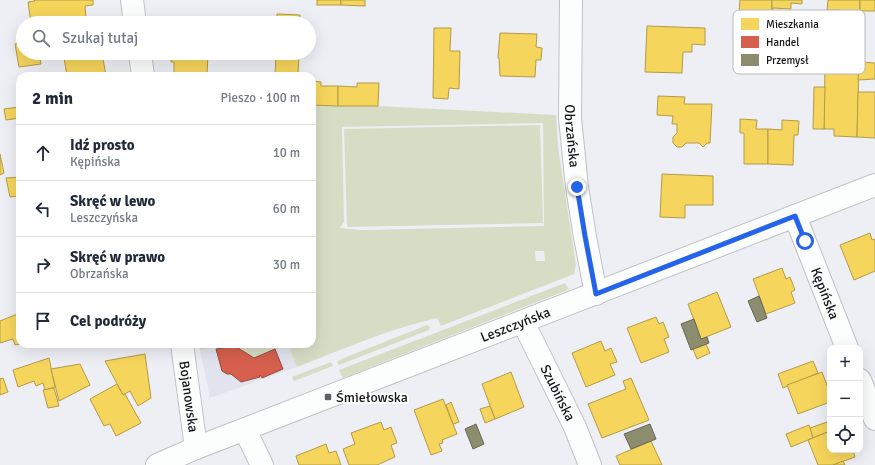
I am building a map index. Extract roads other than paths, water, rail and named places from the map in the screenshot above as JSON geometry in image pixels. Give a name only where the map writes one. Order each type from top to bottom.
[{"type":"street","points":[[132,0],[134,16]]},
{"type":"street","name":"Obrzańska","points":[[570,0],[570,118],[577,187],[596,294]]},
{"type":"street","points":[[141,60],[142,72]]},
{"type":"street","name":"Leszczyńska","points":[[157,465],[196,448],[875,185]]},
{"type":"street","name":"Kępińska","points":[[795,216],[846,345]]},
{"type":"street","name":"Szubińska","points":[[523,322],[575,427],[590,465]]},
{"type":"street","name":"Bojanowska","points":[[183,348],[196,448]]},
{"type":"street","points":[[860,381],[875,419]]},
{"type":"street","points":[[245,430],[262,465]]},
{"type":"place","name":"Śmiełowska","points":[[328,397]]}]
